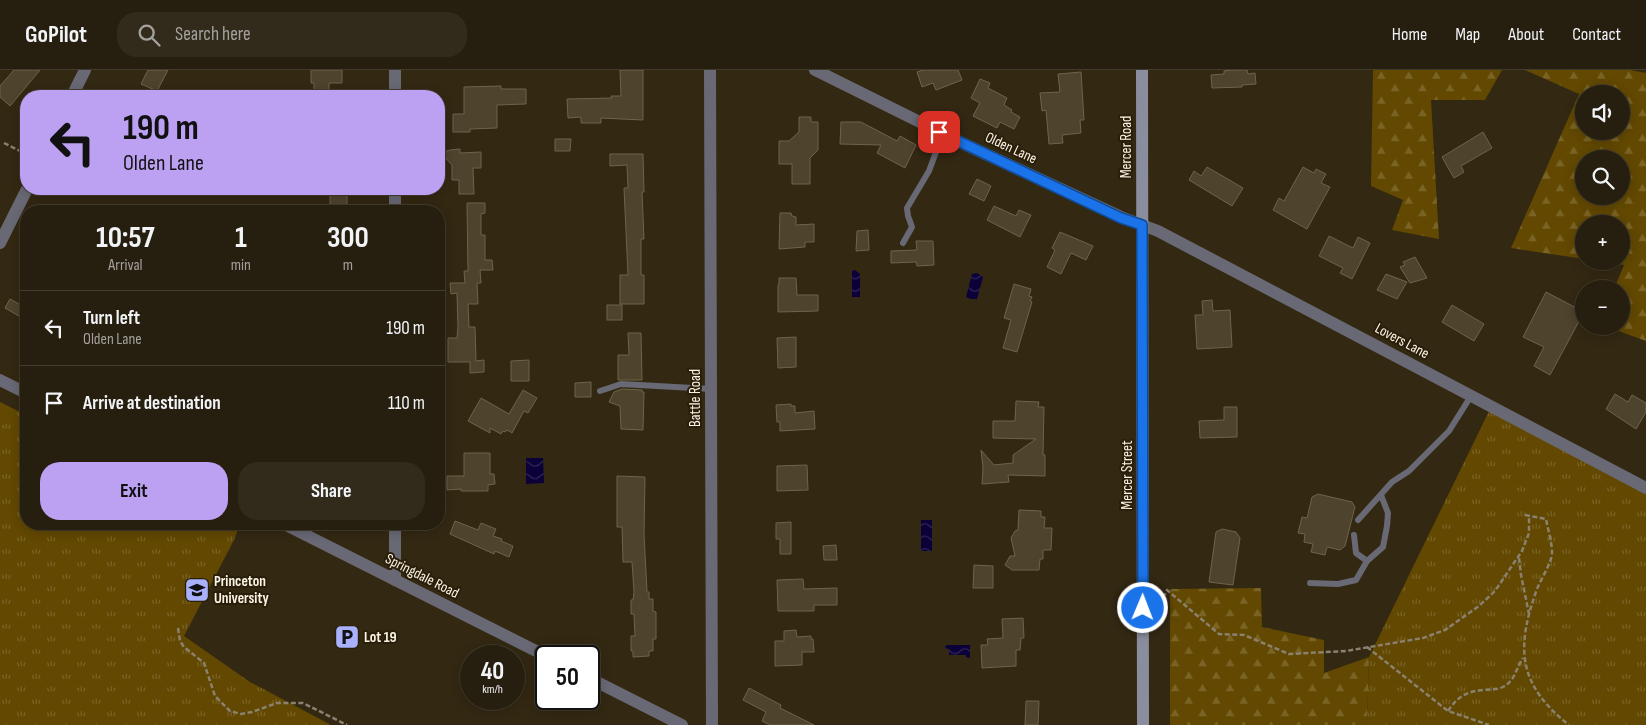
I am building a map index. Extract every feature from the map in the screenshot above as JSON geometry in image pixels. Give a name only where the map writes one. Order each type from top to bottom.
[{"type":"main road","name":"Mercer Road","points":[[1142,70],[1142,225]]},
{"type":"main road","name":"Mercer Street","points":[[1142,225],[1143,725]]},
{"type":"street","points":[[75,90],[85,70]]},
{"type":"street","points":[[395,70],[395,90]]},
{"type":"street","name":"Battle Road","points":[[710,70],[712,725]]},
{"type":"street","name":"Olden Lane","points":[[815,70],[939,132],[1121,218],[1142,225]]},
{"type":"street","points":[[0,243],[24,195]]},
{"type":"street","name":"Lovers Lane","points":[[1142,225],[1158,231],[1646,488]]},
{"type":"street","points":[[0,380],[20,390]]},
{"type":"street","name":"Springdale Road","points":[[296,530],[535,650]]},
{"type":"street","points":[[395,530],[395,580]]},
{"type":"street","points":[[600,684],[682,725]]},
{"type":"lane","points":[[903,243],[912,227],[907,208],[929,170],[936,152],[939,132]]},
{"type":"lane","points":[[600,390],[621,384],[711,389]]},
{"type":"lane","points":[[1358,520],[1392,482],[1409,471],[1449,431],[1471,396]]},
{"type":"lane","points":[[1310,583],[1338,584],[1356,580],[1367,561],[1382,547],[1388,513],[1381,495]]},
{"type":"lane","points":[[1354,535],[1356,553],[1367,561]]},
{"type":"path","points":[[4,143],[20,151]]},
{"type":"path","points":[[1156,633],[1160,606],[1167,590],[1219,634],[1244,635],[1289,654],[1346,651],[1423,638],[1445,630],[1479,606],[1495,591],[1520,556],[1527,542],[1529,533],[1527,515],[1546,519],[1552,554],[1537,588],[1527,622],[1523,658],[1516,674],[1503,687],[1470,692],[1461,696],[1448,711]]},
{"type":"path","points":[[1520,556],[1521,575],[1529,615]]},
{"type":"path","points":[[178,628],[180,641],[184,647],[204,663],[215,696],[230,711],[241,714],[277,704],[303,703],[347,725]]},
{"type":"path","points":[[1367,647],[1448,711],[1489,725]]},
{"type":"path","points":[[1523,658],[1533,686],[1543,702],[1569,725]]},
{"type":"green space","points":[[1373,70],[1502,70],[1485,100],[1431,100],[1439,239],[1392,230],[1403,200],[1371,186]]},
{"type":"green space","points":[[1525,70],[1630,70],[1646,73],[1646,341],[1630,335],[1630,280],[1618,280],[1622,270],[1630,270],[1630,215],[1575,215],[1575,258],[1511,248],[1575,103],[1575,140],[1630,140],[1630,85],[1575,85],[1575,92]]},
{"type":"green space","points":[[0,402],[20,412],[20,530],[238,530],[184,636],[250,682],[331,725],[0,725]]},
{"type":"green space","points":[[1493,403],[1646,485],[1646,725],[1367,725],[1369,657]]},
{"type":"green space","points":[[1261,588],[1262,627],[1324,640],[1324,673],[1369,657],[1367,725],[1170,725],[1170,589]]},
{"type":"water","points":[[855,270],[860,274],[860,297],[852,297],[852,271]]},
{"type":"water","points":[[977,273],[983,277],[977,299],[971,299],[966,297],[972,274]]},
{"type":"water","points":[[526,458],[543,458],[544,483],[526,484]]},
{"type":"water","points":[[921,520],[932,520],[932,551],[921,551]]},
{"type":"water","points":[[946,645],[970,645],[970,658],[966,657],[966,655],[949,655],[949,649],[945,649]]},
{"type":"building","points":[[14,70],[40,70],[23,90],[20,90],[20,94],[10,106],[0,97],[0,86]]},
{"type":"building","points":[[148,70],[168,70],[158,90],[141,84]]},
{"type":"building","points":[[311,70],[342,70],[342,83],[329,83],[329,90],[314,90],[314,83],[311,83]]},
{"type":"building","points":[[620,70],[643,70],[643,120],[601,118],[601,123],[581,123],[581,117],[568,118],[567,99],[621,96]]},
{"type":"building","points":[[923,70],[958,70],[962,80],[936,90],[933,83],[922,87],[917,72]]},
{"type":"building","points":[[1247,70],[1248,74],[1255,73],[1256,84],[1242,85],[1242,87],[1212,88],[1211,75],[1224,74],[1224,71]]},
{"type":"building","points":[[1081,72],[1084,120],[1080,120],[1081,133],[1062,135],[1063,143],[1049,144],[1046,110],[1042,111],[1040,93],[1060,92],[1058,74]]},
{"type":"building","points":[[980,79],[990,83],[988,88],[1007,98],[1004,105],[1020,117],[1014,129],[1000,122],[997,128],[973,116],[980,103],[971,98]]},
{"type":"building","points":[[501,86],[501,89],[526,89],[526,104],[497,105],[497,128],[470,129],[470,132],[453,132],[453,114],[464,114],[464,87]]},
{"type":"building","points":[[799,117],[811,117],[811,122],[818,122],[818,150],[810,158],[810,184],[792,184],[792,164],[779,164],[779,141],[789,141],[799,132]]},
{"type":"building","points":[[841,122],[861,122],[897,141],[900,136],[916,145],[905,168],[877,153],[881,145],[840,144]]},
{"type":"building","points":[[1483,132],[1492,148],[1461,166],[1464,172],[1454,178],[1442,157]]},
{"type":"building","points":[[555,139],[571,139],[570,151],[555,151]]},
{"type":"building","points":[[460,149],[460,153],[481,152],[481,168],[473,168],[474,194],[459,194],[459,180],[452,180],[452,165],[445,157],[445,152]]},
{"type":"building","points":[[610,154],[643,154],[644,239],[641,239],[641,275],[644,275],[644,304],[620,304],[620,275],[628,275],[624,188],[628,188],[627,165],[610,166]]},
{"type":"building","points":[[1207,167],[1243,188],[1232,206],[1189,180],[1194,171],[1201,176]]},
{"type":"building","points":[[1303,167],[1314,173],[1316,169],[1326,174],[1321,183],[1330,187],[1307,229],[1273,210],[1279,198],[1284,201]]},
{"type":"building","points":[[977,179],[991,186],[984,201],[969,194]]},
{"type":"building","points":[[330,195],[347,195],[347,205],[330,205]]},
{"type":"building","points":[[467,203],[485,203],[485,213],[481,214],[481,235],[485,235],[485,260],[492,260],[493,270],[480,270],[481,283],[477,283],[478,304],[468,304],[469,327],[475,327],[476,361],[484,360],[484,372],[470,373],[470,362],[448,362],[448,338],[457,338],[458,327],[457,293],[451,294],[450,283],[465,283],[464,271],[468,271]]},
{"type":"building","points":[[994,206],[1016,216],[1019,210],[1031,215],[1020,237],[987,220]]},
{"type":"building","points":[[780,213],[791,213],[792,216],[796,217],[796,225],[814,224],[814,242],[805,242],[805,247],[779,249]]},
{"type":"building","points":[[868,230],[869,250],[856,251],[857,231]]},
{"type":"building","points":[[1060,232],[1093,246],[1086,260],[1071,253],[1061,274],[1047,267],[1055,250],[1052,248]]},
{"type":"building","points":[[1329,236],[1353,248],[1358,237],[1370,243],[1352,279],[1340,273],[1343,268],[1319,256]]},
{"type":"building","points":[[916,241],[933,241],[934,265],[917,266],[916,262],[891,263],[891,251],[917,250]]},
{"type":"building","points":[[1415,257],[1427,278],[1410,283],[1400,267],[1405,265],[1403,262]]},
{"type":"building","points":[[1386,274],[1407,282],[1397,299],[1377,290]]},
{"type":"building","points":[[779,278],[796,278],[797,295],[818,295],[818,311],[778,312]]},
{"type":"building","points":[[1014,284],[1031,289],[1029,296],[1032,297],[1017,352],[1003,348],[1011,320],[1004,318]]},
{"type":"building","points":[[1546,292],[1575,307],[1575,329],[1550,375],[1534,366],[1544,347],[1523,337]]},
{"type":"building","points":[[10,299],[20,305],[20,317],[5,308]]},
{"type":"building","points":[[1212,300],[1213,311],[1230,310],[1232,347],[1197,349],[1195,315],[1203,315],[1202,301]]},
{"type":"building","points":[[607,305],[622,305],[622,320],[607,320]]},
{"type":"building","points":[[1452,305],[1484,324],[1474,341],[1442,322]]},
{"type":"building","points":[[628,333],[641,333],[642,380],[618,380],[618,355],[629,355]]},
{"type":"building","points":[[796,337],[796,367],[778,368],[777,338]]},
{"type":"building","points":[[529,360],[529,381],[511,381],[511,361]]},
{"type":"building","points":[[591,382],[591,397],[575,397],[575,383]]},
{"type":"building","points":[[622,389],[642,390],[644,392],[643,430],[621,429],[620,406],[609,402],[614,392]]},
{"type":"building","points":[[523,390],[537,398],[528,413],[524,411],[512,433],[507,430],[501,434],[490,428],[490,433],[468,421],[481,398],[509,414]]},
{"type":"building","points":[[1615,394],[1628,402],[1632,395],[1646,403],[1646,412],[1636,429],[1606,409]]},
{"type":"building","points":[[1016,401],[1039,402],[1038,407],[1044,407],[1043,455],[1045,455],[1045,476],[1008,475],[1009,482],[982,484],[981,450],[994,465],[1013,463],[1013,455],[1036,439],[993,438],[993,421],[1015,421]]},
{"type":"building","points":[[791,404],[791,406],[795,406],[795,413],[814,411],[815,429],[780,431],[780,422],[777,422],[776,405]]},
{"type":"building","points":[[1224,407],[1237,407],[1237,437],[1200,438],[1199,421],[1224,420]]},
{"type":"building","points":[[464,453],[490,453],[490,474],[494,474],[495,484],[488,485],[488,491],[447,490],[447,476],[464,476]]},
{"type":"building","points":[[807,465],[808,490],[777,491],[777,466]]},
{"type":"building","points":[[617,476],[645,477],[644,534],[647,592],[649,592],[649,599],[653,599],[653,611],[656,612],[656,639],[653,639],[653,651],[649,651],[649,656],[633,657],[633,651],[631,651],[631,636],[635,636],[634,614],[631,614],[631,600],[633,600],[634,592],[632,562],[623,562],[622,527],[617,527]]},
{"type":"building","points":[[1318,494],[1352,502],[1355,507],[1345,546],[1340,550],[1327,547],[1325,555],[1311,552],[1313,544],[1304,542],[1305,534],[1298,533],[1302,517],[1307,518],[1312,497]]},
{"type":"building","points":[[1019,510],[1041,511],[1041,517],[1045,517],[1044,528],[1052,528],[1051,550],[1043,550],[1043,559],[1040,559],[1039,570],[1012,570],[1005,565],[1010,556],[1015,556],[1011,538],[1015,531],[1018,530]]},
{"type":"building","points":[[455,521],[478,530],[481,523],[496,529],[493,536],[513,546],[509,557],[495,551],[494,554],[450,534]]},
{"type":"building","points":[[791,522],[791,554],[780,554],[780,539],[776,539],[776,523]]},
{"type":"building","points":[[1222,529],[1236,532],[1240,538],[1233,585],[1209,582],[1216,532]]},
{"type":"building","points":[[836,545],[837,560],[824,560],[823,546]]},
{"type":"building","points":[[974,565],[993,566],[993,588],[973,588]]},
{"type":"building","points":[[803,579],[804,589],[837,588],[837,605],[814,605],[814,611],[778,611],[777,580]]},
{"type":"building","points":[[1023,618],[1024,638],[1021,638],[1020,650],[1016,650],[1016,666],[982,668],[981,645],[988,645],[987,639],[1003,638],[1002,619]]},
{"type":"building","points":[[796,630],[797,637],[811,636],[814,652],[802,652],[802,665],[775,666],[775,641],[784,641],[784,631]]},
{"type":"building","points":[[749,688],[781,705],[780,708],[814,725],[770,725],[762,721],[766,712],[743,700]]},
{"type":"building","points":[[1026,701],[1039,701],[1038,725],[1025,725]]},
{"type":"place","name":"Princeton University","points":[[197,590]]},
{"type":"place","name":"Lot 19","points":[[347,637]]},
{"type":"route","points":[[939,132],[1121,218],[1142,225],[1144,409],[1143,608]]}]
